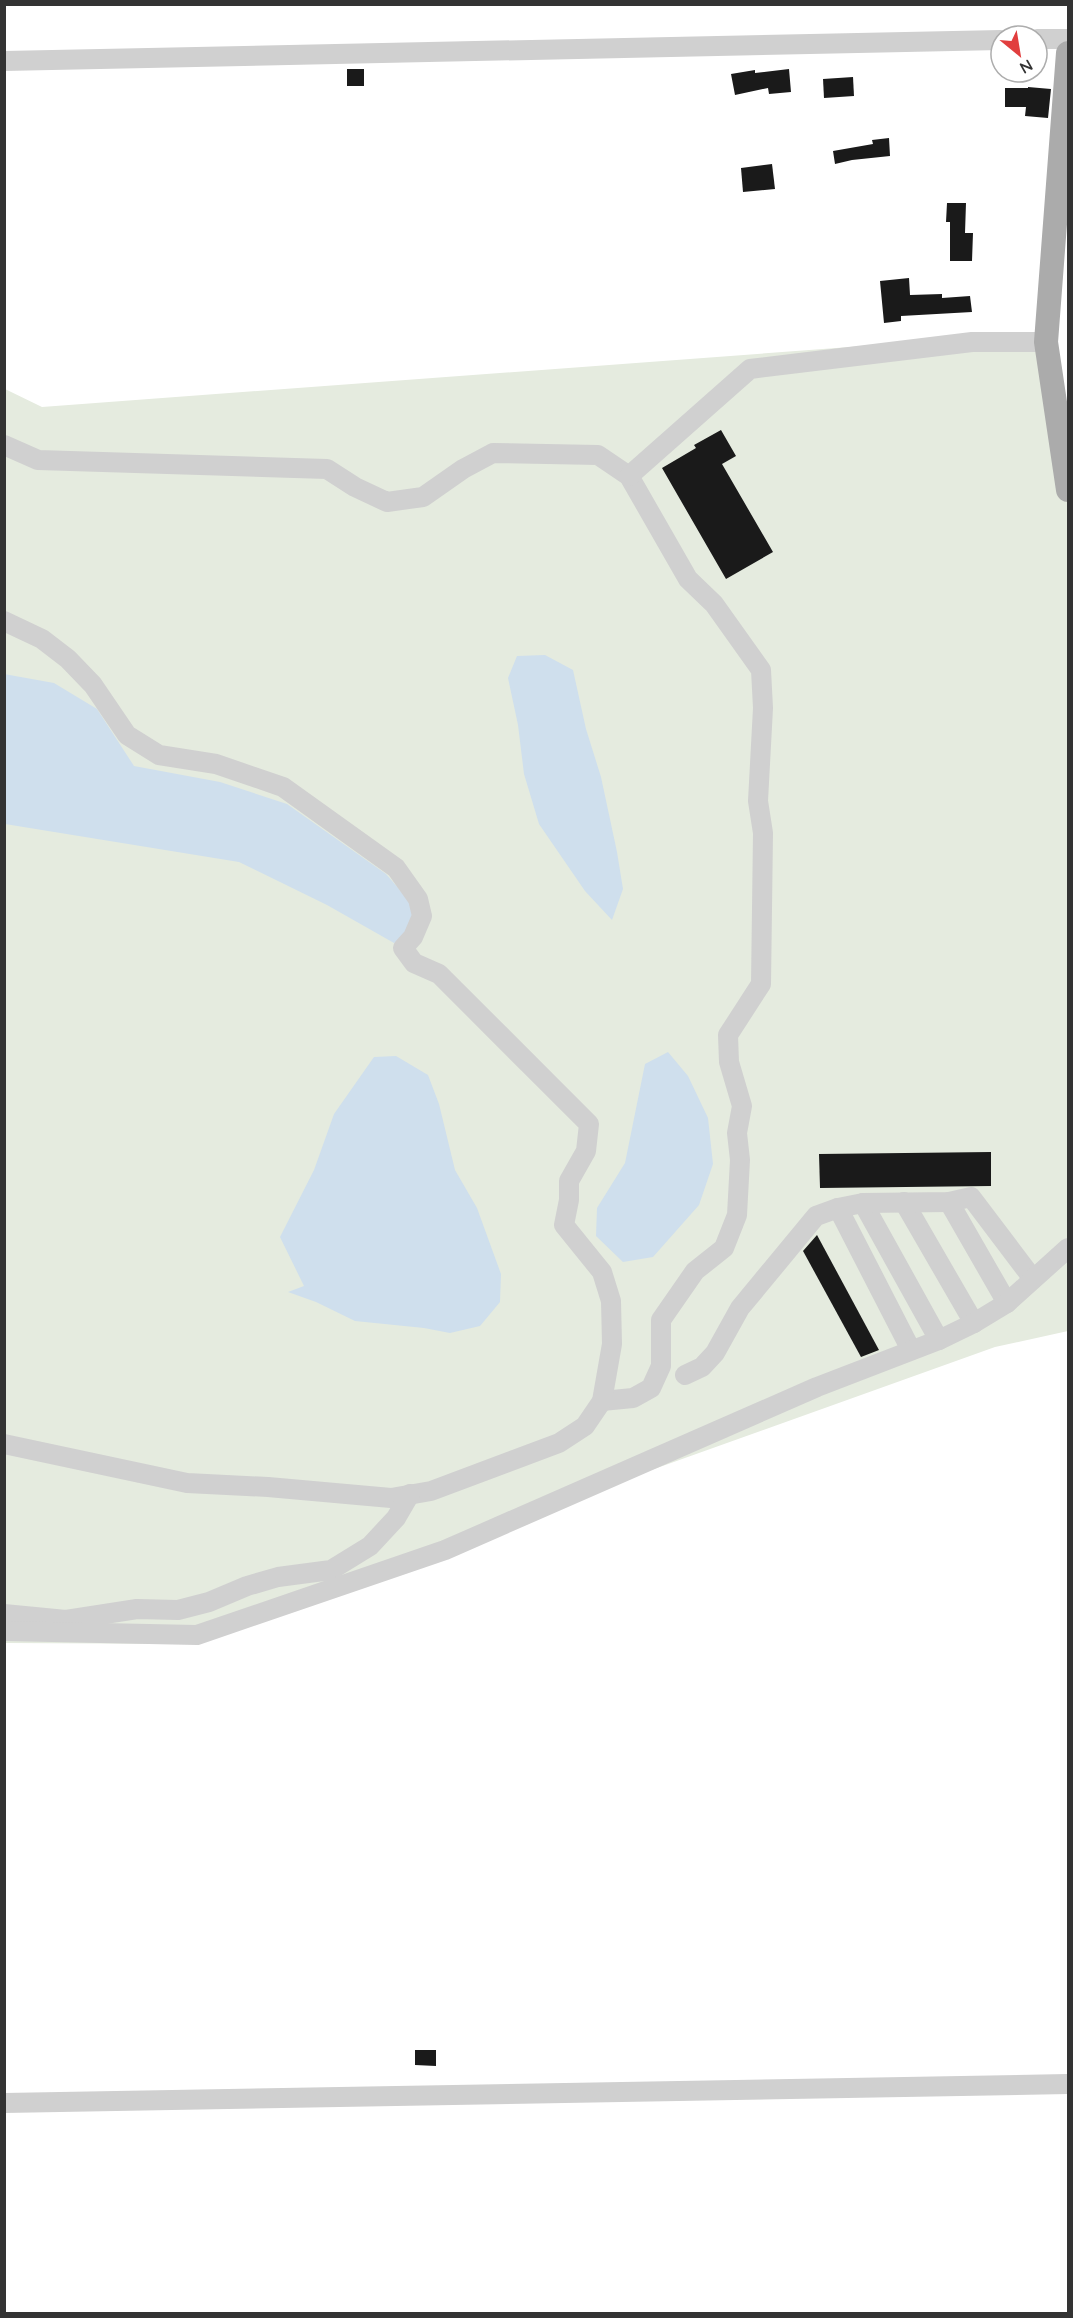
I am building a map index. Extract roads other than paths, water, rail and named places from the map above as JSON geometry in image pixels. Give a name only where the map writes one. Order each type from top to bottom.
[{"type":"main road","points":[[1068,52],[1046,342],[1068,490]]},
{"type":"street","points":[[1049,39],[1068,39]]},
{"type":"street","points":[[4,61],[989,40]]},
{"type":"street","points":[[629,476],[750,369],[972,342],[1046,342]]},
{"type":"street","points":[[4,445],[38,460],[327,469],[355,487],[387,502],[423,497],[493,453],[598,455],[629,476],[688,579],[714,604],[761,670],[763,708],[758,801],[763,833],[761,984],[728,1035],[729,1062],[742,1106],[737,1133],[740,1160],[737,1215],[723,1248],[694,1271],[661,1320],[661,1366],[651,1388]]},
{"type":"street","points":[[4,621],[42,639],[68,659],[93,685],[128,735],[159,755],[216,764],[283,786],[396,868],[418,899],[422,916],[412,937],[403,948],[414,963],[439,974],[589,1124],[586,1151],[570,1181],[564,1225],[602,1272],[611,1301],[612,1344],[602,1401],[585,1426],[559,1443],[431,1491],[392,1498],[268,1487],[187,1483],[4,1444]]},
{"type":"street","points":[[602,1401],[633,1398],[702,1367],[715,1353],[740,1308],[816,1216],[838,1208],[863,1203],[949,1202],[971,1197],[1033,1279]]},
{"type":"street","points":[[904,1202],[974,1323]]},
{"type":"street","points":[[949,1202],[1007,1303]]},
{"type":"street","points":[[863,1203],[939,1340]]},
{"type":"street","points":[[838,1208],[911,1350]]},
{"type":"street","points":[[4,1631],[197,1635],[445,1550],[817,1387],[939,1340],[1007,1303],[1068,1248]]},
{"type":"street","points":[[661,1366],[685,1375]]},
{"type":"street","points":[[4,1614],[66,1620],[138,1609],[178,1610],[209,1602],[247,1586],[278,1577],[331,1570],[370,1546],[396,1518],[410,1494]]},
{"type":"street","points":[[4,2103],[1068,2084]]},
{"type":"water","points":[[545,655],[573,670],[586,729],[601,777],[623,889],[612,920],[585,891],[539,824],[524,774],[518,725],[508,678],[517,656]]},
{"type":"water","points":[[4,674],[54,683],[97,709],[134,766],[220,782],[287,804],[386,874],[414,906],[417,931],[394,943],[327,905],[239,862],[5,824]]},
{"type":"water","points":[[668,1052],[688,1076],[708,1118],[713,1164],[699,1205],[653,1257],[623,1262],[596,1236],[597,1208],[625,1163],[645,1064]]},
{"type":"water","points":[[396,1056],[428,1075],[439,1104],[455,1170],[477,1208],[501,1274],[500,1302],[480,1326],[450,1333],[355,1321],[316,1302],[288,1292],[304,1286],[280,1237],[314,1170],[334,1114],[374,1057]]}]
